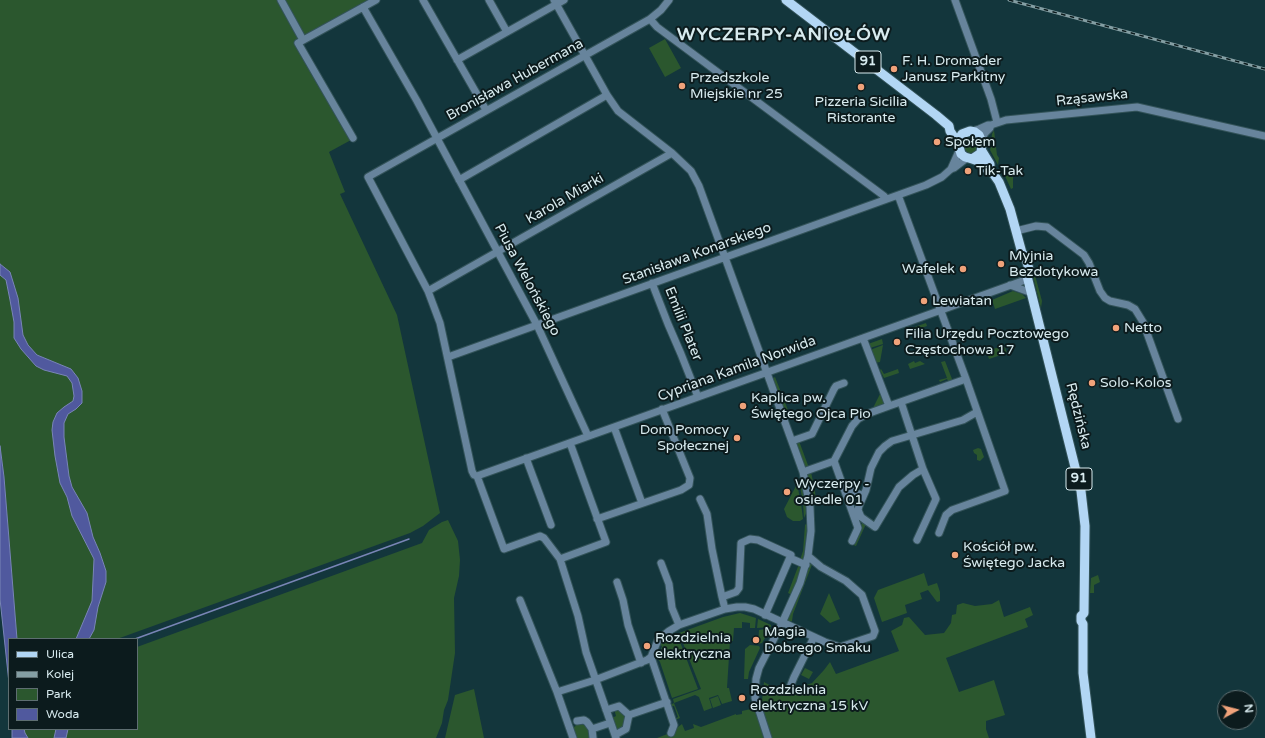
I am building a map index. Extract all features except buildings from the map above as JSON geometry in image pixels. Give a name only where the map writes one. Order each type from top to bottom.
[{"type":"main road","name":"91","points":[[786,0],[919,101],[949,126],[970,131]]},
{"type":"main road","name":"91","points":[[949,126],[950,131],[963,156],[978,162],[984,168],[990,169]]},
{"type":"main road","points":[[959,147],[960,137],[970,131],[979,135],[981,140]]},
{"type":"main road","name":"91","points":[[981,140],[982,150],[990,164],[990,169],[1005,196],[1010,209],[1022,253],[1020,258],[1023,273],[1028,278]]},
{"type":"main road","points":[[970,159],[979,155],[982,150]]},
{"type":"main road","name":"Rędzińska","points":[[1028,278],[1081,491],[1085,526],[1084,613],[1087,616],[1086,621],[1083,624],[1083,673],[1091,738]]},
{"type":"street","points":[[281,0],[303,40]]},
{"type":"street","points":[[353,138],[298,43],[376,0]]},
{"type":"street","points":[[423,0],[486,110]]},
{"type":"street","points":[[489,0],[507,32]]},
{"type":"street","points":[[457,60],[507,32],[555,2],[564,0]]},
{"type":"street","name":"Bronisława Hubermana","points":[[428,291],[368,177],[650,19],[661,10],[669,0]]},
{"type":"street","points":[[955,0],[991,99],[994,124],[985,133],[981,140]]},
{"type":"street","points":[[555,2],[618,111],[672,153],[691,171],[700,186],[803,472],[810,507],[811,531],[806,565],[800,583],[764,658],[756,679],[755,698],[768,738]]},
{"type":"street","name":"Piusa Welońskiego","points":[[363,7],[437,138],[537,325],[588,436]]},
{"type":"street","points":[[650,19],[657,27],[886,199]]},
{"type":"street","points":[[459,180],[608,95]]},
{"type":"street","name":"Rząsawska","points":[[970,131],[1006,120],[1137,107],[1265,136]]},
{"type":"street","points":[[951,169],[959,147]]},
{"type":"street","name":"Karola Miarki","points":[[428,291],[498,253],[672,153]]},
{"type":"street","name":"Stanisława Konarskiego","points":[[448,357],[898,195],[942,177],[951,169],[970,159]]},
{"type":"street","points":[[898,195],[966,379],[1005,491],[952,510],[946,515],[939,533]]},
{"type":"street","points":[[1016,231],[1036,226],[1047,227],[1052,230],[1084,255],[1089,263],[1100,291],[1105,298],[1110,301],[1128,305],[1135,309],[1142,322],[1178,419]]},
{"type":"street","name":"Cypriana Kamila Norwida","points":[[476,475],[570,443],[1028,278]]},
{"type":"street","name":"Emilii Plater","points":[[652,283],[698,397]]},
{"type":"street","points":[[1010,285],[1032,294]]},
{"type":"street","points":[[428,291],[440,323],[472,471],[476,475],[504,549],[540,536],[544,538],[560,559],[586,652],[615,736],[626,729],[630,715]]},
{"type":"street","points":[[863,338],[889,406]]},
{"type":"street","points":[[803,472],[834,462],[852,426],[858,419],[867,414],[966,379]]},
{"type":"street","points":[[792,441],[812,434],[834,389],[836,386],[844,383]]},
{"type":"street","points":[[901,402],[923,469],[936,499],[917,540]]},
{"type":"street","points":[[597,519],[689,486],[690,478],[662,410]]},
{"type":"street","points":[[923,469],[899,487],[875,527],[860,517],[858,510],[862,496],[866,490],[871,468],[879,452],[885,446],[912,435],[963,420],[977,412]]},
{"type":"street","points":[[614,427],[642,503]]},
{"type":"street","points":[[560,559],[606,542],[570,443]]},
{"type":"street","points":[[526,458],[551,525]]},
{"type":"street","points":[[834,462],[858,528],[852,541]]},
{"type":"street","points":[[844,487],[862,496]]},
{"type":"street","points":[[700,499],[707,514],[712,549],[726,609]]},
{"type":"street","points":[[722,597],[736,592],[739,588],[740,545],[750,539],[758,540],[791,555],[766,615]]},
{"type":"street","points":[[558,692],[641,663],[651,657],[659,639],[669,630],[737,606],[745,607],[766,615],[840,647],[873,636],[875,631],[862,596],[846,581],[821,567],[808,556]]},
{"type":"street","points":[[790,558],[806,565]]},
{"type":"street","points":[[661,563],[669,584],[672,608],[679,626]]},
{"type":"street","points":[[617,582],[623,600],[628,626],[641,663]]},
{"type":"street","points":[[520,600],[558,692],[573,738]]},
{"type":"street","points":[[790,688],[794,676],[814,637]]},
{"type":"street","points":[[651,657],[674,725],[671,733]]},
{"type":"street","points":[[630,715],[666,702]]},
{"type":"street","points":[[606,710],[619,706],[630,715]]},
{"type":"street","points":[[577,721],[584,720],[587,722],[592,729],[593,738]]},
{"type":"street","points":[[592,729],[610,723]]},
{"type":"green space","points":[[0,0],[369,0],[297,40],[351,140],[329,152],[345,192],[340,194],[397,315],[440,513],[423,526],[410,533],[120,638],[17,638],[4,477],[0,446],[0,268],[4,267],[0,264]],"holes":[[[33,350],[37,355],[59,364],[62,368],[23,351]],[[66,449],[69,476],[72,487],[93,537],[98,566],[91,552],[71,498]]]},
{"type":"green space","points":[[665,39],[681,68],[665,77],[649,48]]},
{"type":"green space","points":[[994,130],[997,155],[999,158],[998,165],[990,150]]},
{"type":"green space","points":[[967,136],[977,145],[977,151],[974,154],[967,153],[964,148],[963,138]]},
{"type":"green space","points":[[1013,170],[1013,188],[1011,189],[1005,176]]},
{"type":"green space","points":[[1031,268],[1033,268],[1042,301],[1041,308]]},
{"type":"green space","points":[[1013,291],[1022,294],[1026,298],[995,309],[992,300]]},
{"type":"green space","points":[[926,323],[927,326],[910,332],[909,329]]},
{"type":"green space","points":[[882,339],[883,344],[870,348],[868,344]]},
{"type":"green space","points":[[883,345],[880,362],[875,363],[870,350]]},
{"type":"green space","points":[[1003,346],[1005,347],[1007,353],[989,359],[986,351]]},
{"type":"green space","points":[[914,361],[915,363],[920,361],[925,364],[910,369],[908,364]]},
{"type":"green space","points":[[945,361],[952,379],[951,382],[947,379],[940,382],[939,380],[947,378],[941,362]]},
{"type":"green space","points":[[881,369],[884,374],[898,369],[899,373],[884,378],[880,370]]},
{"type":"green space","points":[[775,377],[788,410],[784,412],[772,379]]},
{"type":"green space","points":[[881,392],[884,403],[883,405],[872,410]]},
{"type":"green space","points":[[799,441],[809,468],[804,465],[796,443]]},
{"type":"green space","points":[[978,448],[981,449],[984,457],[980,461],[977,460],[977,455],[973,450]]},
{"type":"green space","points":[[811,472],[816,502],[812,502],[807,478],[808,474]]},
{"type":"green space","points":[[800,479],[808,509],[804,518],[799,481]]},
{"type":"green space","points":[[797,484],[803,519],[800,521],[793,521],[787,517],[784,509]]},
{"type":"green space","points":[[859,498],[857,505],[866,524],[856,546],[848,543],[849,540],[854,542],[862,523],[856,516],[853,509]]},
{"type":"green space","points":[[448,520],[458,541],[460,560],[459,576],[454,598],[455,653],[448,700],[444,710],[442,723],[436,738],[65,738],[66,730],[138,730],[138,647],[422,543],[429,530]]},
{"type":"green space","points":[[806,524],[809,526],[805,560],[800,560],[803,551]]},
{"type":"green space","points":[[809,561],[813,562],[793,614],[792,621],[788,622],[787,620]]},
{"type":"green space","points":[[799,564],[802,567],[792,595],[788,593]]},
{"type":"green space","points":[[924,573],[928,586],[937,583],[940,592],[940,601],[937,602],[928,590],[920,593],[922,599],[905,605],[907,613],[882,622],[874,598],[878,590]]},
{"type":"green space","points":[[1098,575],[1100,582],[1094,585],[1094,593],[1090,593],[1091,578]]},
{"type":"green space","points":[[829,593],[840,619],[830,623],[820,614]]},
{"type":"green space","points":[[999,600],[1004,617],[1030,607],[1033,615],[1025,619],[1028,627],[946,658],[959,692],[994,680],[1005,715],[986,721],[986,729],[989,738],[657,738],[670,733],[682,724],[685,731],[694,728],[693,724],[701,727],[736,714],[742,714],[742,711],[751,709],[755,711],[760,724],[759,704],[762,701],[764,682],[784,693],[812,683],[830,662],[836,674],[899,651],[891,631],[902,625],[904,618],[909,617],[925,635],[944,633],[951,623],[952,615],[956,614],[957,605],[963,603],[975,606],[992,604]]},
{"type":"green space","points":[[740,613],[756,618],[755,628],[750,628],[750,623],[742,622],[742,628],[734,628],[733,641],[730,641],[727,688],[729,688],[732,701],[722,704],[718,695],[709,698],[712,708],[704,711],[699,697],[695,695],[674,703],[673,699],[701,689],[679,633],[723,617]]},
{"type":"green space","points":[[758,619],[771,625],[771,627],[757,628]]},
{"type":"green space","points":[[771,628],[762,643],[758,644],[759,630]]},
{"type":"green space","points":[[677,634],[698,689],[672,698],[660,662],[657,658],[661,658],[664,651],[661,649],[662,646],[660,645],[664,639]]},
{"type":"green space","points":[[750,645],[759,646],[760,648],[749,672],[748,679],[744,679],[745,649]]},
{"type":"green space","points":[[805,668],[813,672],[809,679],[801,675]]},
{"type":"green space","points":[[474,689],[484,738],[445,738],[455,695]]},
{"type":"green space","points":[[718,696],[721,705],[713,708],[710,699]]},
{"type":"green space","points":[[674,703],[680,718],[675,720],[678,717],[674,706],[670,706]]},
{"type":"green space","points":[[617,708],[628,716],[627,725],[616,731],[612,718],[616,716],[614,709]]},
{"type":"green space","points":[[581,721],[590,729],[591,738],[577,738],[573,726],[575,727],[576,724]]},
{"type":"green space","points":[[24,730],[60,730],[59,738],[28,738],[24,733]]},
{"type":"water","points":[[0,264],[10,272],[18,298],[23,335],[28,345],[37,355],[71,369],[78,378],[82,391],[82,403],[68,414],[64,423],[64,437],[69,476],[72,487],[87,513],[93,537],[106,571],[106,582],[98,607],[94,630],[90,638],[76,638],[92,601],[94,559],[72,516],[67,497],[60,483],[52,430],[53,422],[57,413],[73,401],[74,396],[72,383],[67,376],[44,370],[36,366],[21,349],[14,338],[14,322],[6,280],[0,275]]},
{"type":"water","points":[[0,446],[4,477],[17,638],[8,638],[8,674],[0,599]]},
{"type":"water","points":[[12,730],[24,730],[28,738],[12,738]]},
{"type":"water","points":[[56,730],[68,730],[66,738],[54,738]]},
{"type":"waterway","points":[[138,638],[409,539]]},
{"type":"railway","points":[[1009,0],[1265,69]]},
{"type":"place","name":"F. H. Dromader Janusz Parkitny","points":[[894,69]]},
{"type":"place","name":"Przedszkole Miejskie nr 25","points":[[682,86]]},
{"type":"place","name":"Pizzeria Sicilia Ristorante","points":[[861,87]]},
{"type":"place","name":"Społem","points":[[937,142]]},
{"type":"place","name":"Tik-Tak","points":[[968,171]]},
{"type":"place","name":"Myjnia Bezdotykowa","points":[[1001,264]]},
{"type":"place","name":"Wafelek","points":[[963,269]]},
{"type":"place","name":"Lewiatan","points":[[924,301]]},
{"type":"place","name":"Netto","points":[[1116,328]]},
{"type":"place","name":"Filia Urzędu Pocztowego Częstochowa 17","points":[[897,342]]},
{"type":"place","name":"Solo-Kolos","points":[[1092,383]]},
{"type":"place","name":"Kaplica pw. Świętego Ojca Pio","points":[[743,406]]},
{"type":"place","name":"Dom Pomocy Społecznej","points":[[737,438]]},
{"type":"place","name":"Wyczerpy - osiedle 01","points":[[787,492]]},
{"type":"place","name":"Kościół pw. Świętego Jacka","points":[[955,555]]},
{"type":"place","name":"Magia Dobrego Smaku","points":[[756,640]]},
{"type":"place","name":"Rozdzielnia elektryczna","points":[[647,646]]},
{"type":"place","name":"Rozdzielnia elektryczna 15 kV","points":[[742,698]]},
{"type":"district","name":"WYCZERPY-ANIOŁÓW","points":[[784,35]]}]
